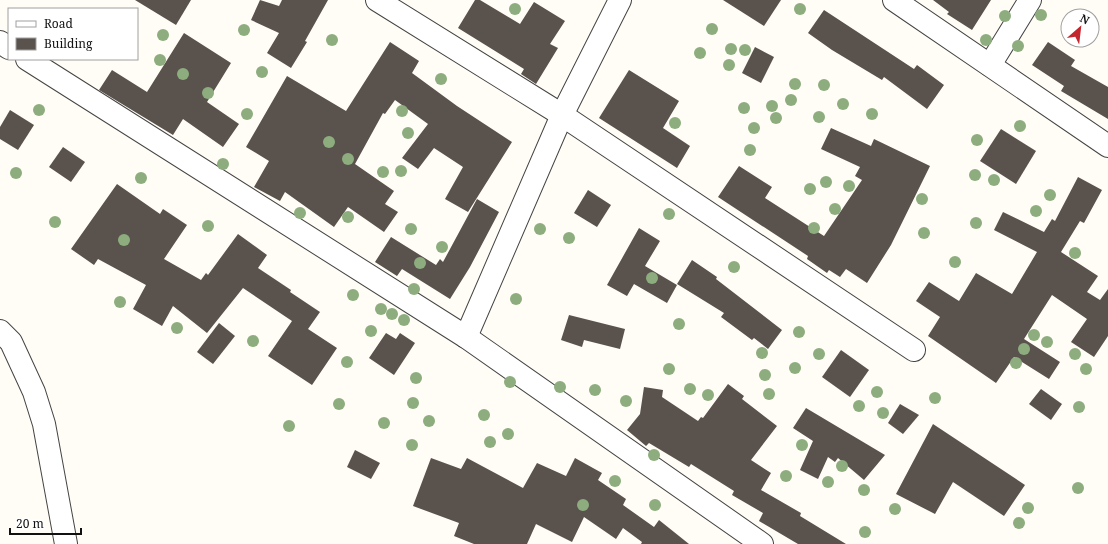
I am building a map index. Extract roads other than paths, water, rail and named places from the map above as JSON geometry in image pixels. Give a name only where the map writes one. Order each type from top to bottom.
[{"type":"street","points":[[377,0],[562,115],[914,350]]},
{"type":"street","points":[[466,337],[562,115],[620,0]]},
{"type":"street","points":[[894,0],[1108,146]]},
{"type":"street","points":[[990,65],[1030,0]]},
{"type":"street","points":[[29,60],[466,337],[762,544]]},
{"type":"street","points":[[0,331],[11,342],[34,392],[44,424],[66,544]]}]
